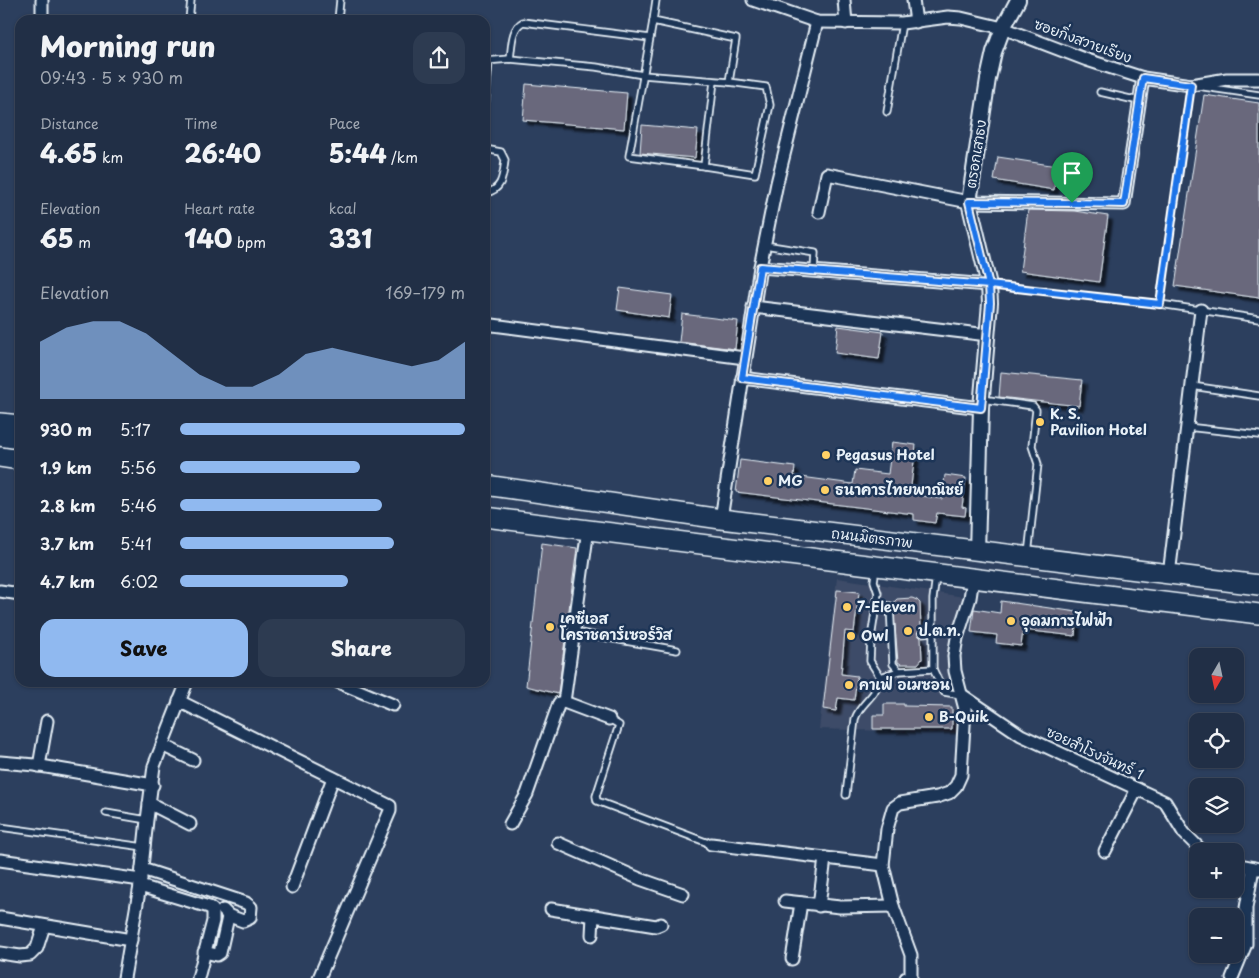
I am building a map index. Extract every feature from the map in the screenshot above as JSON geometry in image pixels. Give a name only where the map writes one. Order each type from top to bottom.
[{"type":"highway","points":[[0,422],[15,424]]},
{"type":"highway","points":[[0,436],[15,438]]},
{"type":"highway","points":[[0,457],[15,459]]},
{"type":"highway","name":"ถนนมิตรภาพ","points":[[490,486],[721,519],[977,552],[1259,585]]},
{"type":"highway","name":"ถนนมิตรภาพ","points":[[490,517],[1259,614]]},
{"type":"highway","points":[[973,578],[977,552]]},
{"type":"street","points":[[42,0],[42,15]]},
{"type":"street","points":[[844,0],[846,23]]},
{"type":"street","points":[[913,0],[916,22]]},
{"type":"street","name":"ตรอกเสาธง","points":[[977,552],[982,404],[990,303],[989,285],[969,202],[994,52],[1003,28],[1018,0]]},
{"type":"street","name":"ซอยกิ่งสวายเรียง","points":[[760,1],[817,22],[902,23],[948,17],[961,18],[1003,28],[1088,60],[1143,78],[1191,85],[1227,79],[1259,80]]},
{"type":"street","points":[[721,519],[760,267],[777,183],[817,22]]},
{"type":"street","points":[[819,212],[827,174],[969,202],[1124,204],[1143,78]]},
{"type":"street","points":[[760,267],[989,285]]},
{"type":"street","points":[[753,307],[988,336]]},
{"type":"street","points":[[1168,575],[1201,310]]},
{"type":"street","points":[[490,325],[745,358]]},
{"type":"street","points":[[742,378],[982,404]]},
{"type":"street","points":[[564,702],[588,529]]},
{"type":"street","points":[[906,978],[911,976],[910,954],[893,906],[883,865],[887,829],[893,808],[900,802],[949,794],[956,786],[961,775],[965,709],[954,656],[957,638],[970,598],[973,578]]},
{"type":"street","points":[[0,591],[15,593]]},
{"type":"street","points":[[124,978],[141,878],[146,820],[153,785],[154,766],[185,687]]},
{"type":"street","points":[[350,687],[393,705]]},
{"type":"street","name":"ซอยสำโรงจันทร์ 1","points":[[962,695],[1021,734],[1165,802],[1184,833],[1194,843]]},
{"type":"street","points":[[179,701],[388,804],[391,809],[319,978]]},
{"type":"street","points":[[510,824],[527,794],[558,703],[564,702],[609,720]]},
{"type":"street","points":[[40,766],[48,721]]},
{"type":"street","points":[[162,745],[193,760]]},
{"type":"street","points":[[0,762],[40,766],[153,785]]},
{"type":"street","points":[[292,887],[333,778]]},
{"type":"street","points":[[1105,851],[1137,789]]},
{"type":"street","points":[[149,803],[190,824]]},
{"type":"street","points":[[558,843],[640,879],[683,894]]},
{"type":"street","points":[[712,844],[883,865]]},
{"type":"street","points":[[819,906],[825,858]]},
{"type":"street","points":[[0,860],[141,878],[173,879],[246,903],[252,907],[250,918],[243,921],[227,915],[225,911],[169,895],[141,878]]},
{"type":"street","points":[[1232,978],[1246,944],[1246,908],[1256,869]]},
{"type":"street","points":[[169,895],[173,879]]},
{"type":"street","points":[[785,901],[819,906],[893,906]]},
{"type":"street","points":[[792,959],[801,903]]},
{"type":"street","points":[[198,978],[213,921],[213,910],[209,906]]},
{"type":"street","points":[[551,909],[656,926],[661,924]]},
{"type":"street","points":[[204,952],[217,955],[220,952],[227,915]]},
{"type":"street","points":[[592,935],[593,916]]},
{"type":"street","points":[[0,918],[131,940]]},
{"type":"street","points":[[0,953],[20,956],[30,955],[37,948],[44,926]]},
{"type":"lane","points":[[189,15],[192,0]]},
{"type":"lane","points":[[338,15],[340,0]]},
{"type":"lane","points":[[490,61],[510,59],[596,67],[643,75],[766,87],[770,105],[756,174],[630,156],[643,75],[653,21],[656,0]]},
{"type":"lane","points":[[653,21],[736,39],[729,82]]},
{"type":"lane","points":[[510,59],[514,29],[523,22],[650,38]]},
{"type":"lane","points":[[887,112],[902,23]]},
{"type":"lane","points":[[704,166],[714,81]]},
{"type":"lane","points":[[1160,304],[1191,85],[1259,94]]},
{"type":"lane","points":[[1100,92],[1139,101]]},
{"type":"lane","points":[[490,150],[501,152],[505,160],[502,183],[490,192]]},
{"type":"lane","points":[[772,246],[815,253],[814,271]]},
{"type":"lane","points":[[989,285],[1160,304],[1259,319]]},
{"type":"lane","points":[[1192,386],[1259,396]]},
{"type":"lane","points":[[982,404],[1033,406],[1036,410],[1032,446],[1038,464],[1028,557]]},
{"type":"lane","points":[[1187,427],[1259,436]]},
{"type":"lane","points":[[846,795],[857,711],[873,695],[878,687],[880,677],[870,661],[871,638],[878,593],[874,581],[876,566]]},
{"type":"lane","points":[[937,574],[932,599],[933,669],[944,692],[962,695]]},
{"type":"lane","points":[[876,605],[890,606],[893,664],[899,672]]},
{"type":"lane","points":[[574,632],[677,650]]},
{"type":"lane","points":[[922,633],[932,632]]},
{"type":"lane","points":[[880,677],[899,672],[933,669]]},
{"type":"lane","points":[[609,720],[620,725],[596,796],[597,801],[712,844]]},
{"type":"lane","points":[[106,814],[146,820]]},
{"type":"lane","points":[[0,827],[144,847]]},
{"type":"shaded area","points":[[837,578],[964,597],[958,620],[956,733],[819,729]]},
{"type":"building","points":[[526,84],[627,93],[624,129],[523,120]]},
{"type":"building","points":[[1204,95],[1259,103],[1259,298],[1175,286]]},
{"type":"building","points":[[642,125],[698,130],[695,158],[640,153]]},
{"type":"building","points":[[998,157],[1057,166],[1054,190],[994,180]]},
{"type":"building","points":[[1028,210],[1074,211],[1108,216],[1099,282],[1020,271]]},
{"type":"building","points":[[620,288],[672,295],[669,318],[617,310]]},
{"type":"building","points":[[682,314],[738,321],[735,349],[679,342]]},
{"type":"building","points":[[838,326],[883,332],[879,359],[835,353]]},
{"type":"building","points":[[1001,372],[1082,380],[1079,406],[999,397]]},
{"type":"building","points":[[892,442],[916,445],[910,494],[942,499],[945,475],[966,478],[962,507],[966,508],[965,516],[937,513],[935,523],[914,520],[914,514],[736,492],[740,460],[795,467],[794,476],[853,484],[855,470],[888,474]]},
{"type":"building","name":"เคซีเอส โคราชคาร์เซอร์วิส","points":[[542,543],[577,548],[558,694],[526,686]]},
{"type":"building","points":[[837,590],[859,592],[854,632],[845,631],[841,674],[857,676],[854,700],[838,698],[836,711],[823,709]]},
{"type":"building","points":[[912,598],[920,603],[921,628],[917,633],[921,638],[922,659],[918,664],[901,664],[898,662],[893,603],[897,599]]},
{"type":"building","points":[[1001,601],[1077,612],[1075,636],[1023,630],[1021,646],[996,643],[997,635],[971,632],[974,609],[1000,613]]},
{"type":"building","points":[[884,704],[952,707],[952,729],[873,729],[873,715],[884,715]]},
{"type":"place","name":"K. S. Pavilion Hotel","points":[[1040,422]]},
{"type":"place","name":"Pegasus Hotel","points":[[826,455]]},
{"type":"place","name":"MG","points":[[768,481]]},
{"type":"place","name":"ธนาคารไทยพาณิชย์","points":[[825,490]]},
{"type":"place","name":"7-Eleven","points":[[847,607]]},
{"type":"place","name":"อุดมการไฟฟ้า","points":[[1011,621]]},
{"type":"place","name":"เคซีเอส โคราชคาร์เซอร์วิส","points":[[550,627]]},
{"type":"place","name":"ป.ต.ท.","points":[[908,631]]},
{"type":"place","name":"Owl","points":[[851,636]]},
{"type":"place","name":"คาเฟ่ อเมซอน","points":[[849,685]]},
{"type":"place","name":"B-Quik","points":[[929,717]]},
{"type":"route","points":[[1072,203],[969,202],[989,285],[760,267],[742,378],[981,408],[990,303],[989,285],[1160,304],[1191,85],[1143,78],[1124,204],[1072,203]]}]
